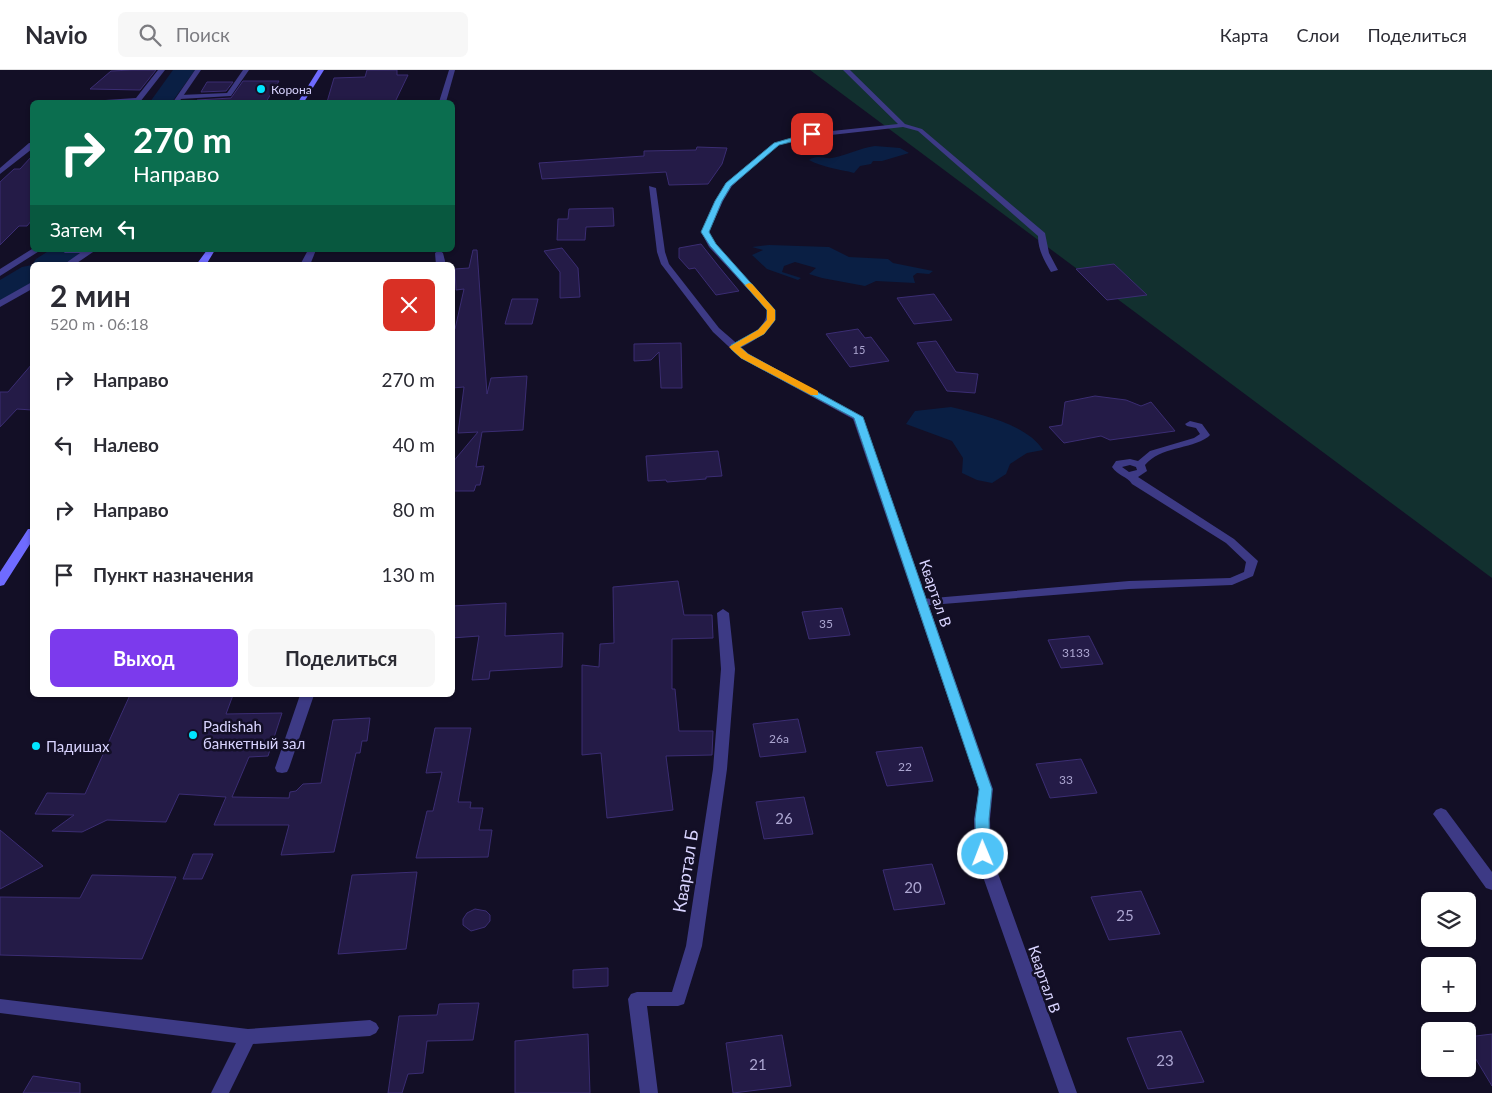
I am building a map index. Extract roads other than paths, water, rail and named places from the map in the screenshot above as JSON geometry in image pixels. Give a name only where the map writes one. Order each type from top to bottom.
[{"type":"main road","points":[[302,100],[321,70]]},
{"type":"main road","points":[[0,582],[30,535]]},
{"type":"street","points":[[138,100],[162,70]]},
{"type":"street","points":[[178,100],[198,70]]},
{"type":"street","points":[[443,100],[452,70]]},
{"type":"street","points":[[0,172],[30,147]]},
{"type":"street","name":"Квартал В","points":[[652,188],[661,252],[665,264],[716,330],[745,356],[858,417],[986,789],[982,819],[983,854],[1068,1093]]},
{"type":"street","points":[[0,273],[34,252]]},
{"type":"street","points":[[72,262],[86,252]]},
{"type":"street","points":[[439,253],[440,262]]},
{"type":"street","points":[[0,304],[30,286]]},
{"type":"street","name":"Квартал Б","points":[[649,1093],[638,999],[678,999],[694,946],[720,769],[728,669],[723,614]]},
{"type":"street","points":[[282,768],[306,697]]},
{"type":"street","points":[[1441,814],[1492,884]]},
{"type":"street","points":[[0,1006],[248,1037],[370,1028]]},
{"type":"street","points":[[220,1093],[248,1037]]},
{"type":"lane","points":[[178,100],[229,95],[246,70]]},
{"type":"lane","points":[[846,70],[903,124],[920,130],[1042,235],[1041,245],[1054,270]]},
{"type":"lane","points":[[734,347],[761,332],[771,320],[771,310],[712,245],[705,232],[728,185],[776,144],[812,134],[903,124]]},
{"type":"lane","points":[[1140,465],[1126,462],[1118,465],[1120,472],[1131,475],[1141,473],[1140,465],[1149,455],[1196,440],[1205,435],[1199,426],[1190,424]]},
{"type":"lane","points":[[922,603],[1129,585],[1232,581],[1249,574],[1252,561],[1230,541],[1136,482],[1131,475]]},
{"type":"water","points":[[875,146],[900,148],[909,153],[882,161],[873,161],[871,164],[860,166],[854,173],[826,167],[809,160],[818,157],[832,158]]},
{"type":"water","points":[[769,245],[829,247],[849,257],[888,259],[893,263],[933,271],[929,274],[917,273],[913,276],[915,283],[876,281],[865,286],[809,274],[816,268],[795,262],[784,266],[782,272],[801,278],[798,280],[767,269],[752,255],[763,250],[752,247]]},
{"type":"water","points":[[951,407],[1002,421],[1026,433],[1043,450],[1027,453],[1010,464],[1006,474],[992,483],[977,480],[962,473],[963,458],[952,441],[906,424],[915,411]]},
{"type":"waterway","points":[[162,100],[184,70]]},
{"type":"waterway","points":[[50,262],[65,252]]},
{"type":"waterway","points":[[0,292],[30,274]]},
{"type":"place","name":"Корона","points":[[261,89]]},
{"type":"place","name":"Padishah банкетный зал","points":[[193,735]]},
{"type":"place","name":"Падишах","points":[[36,746]]}]
